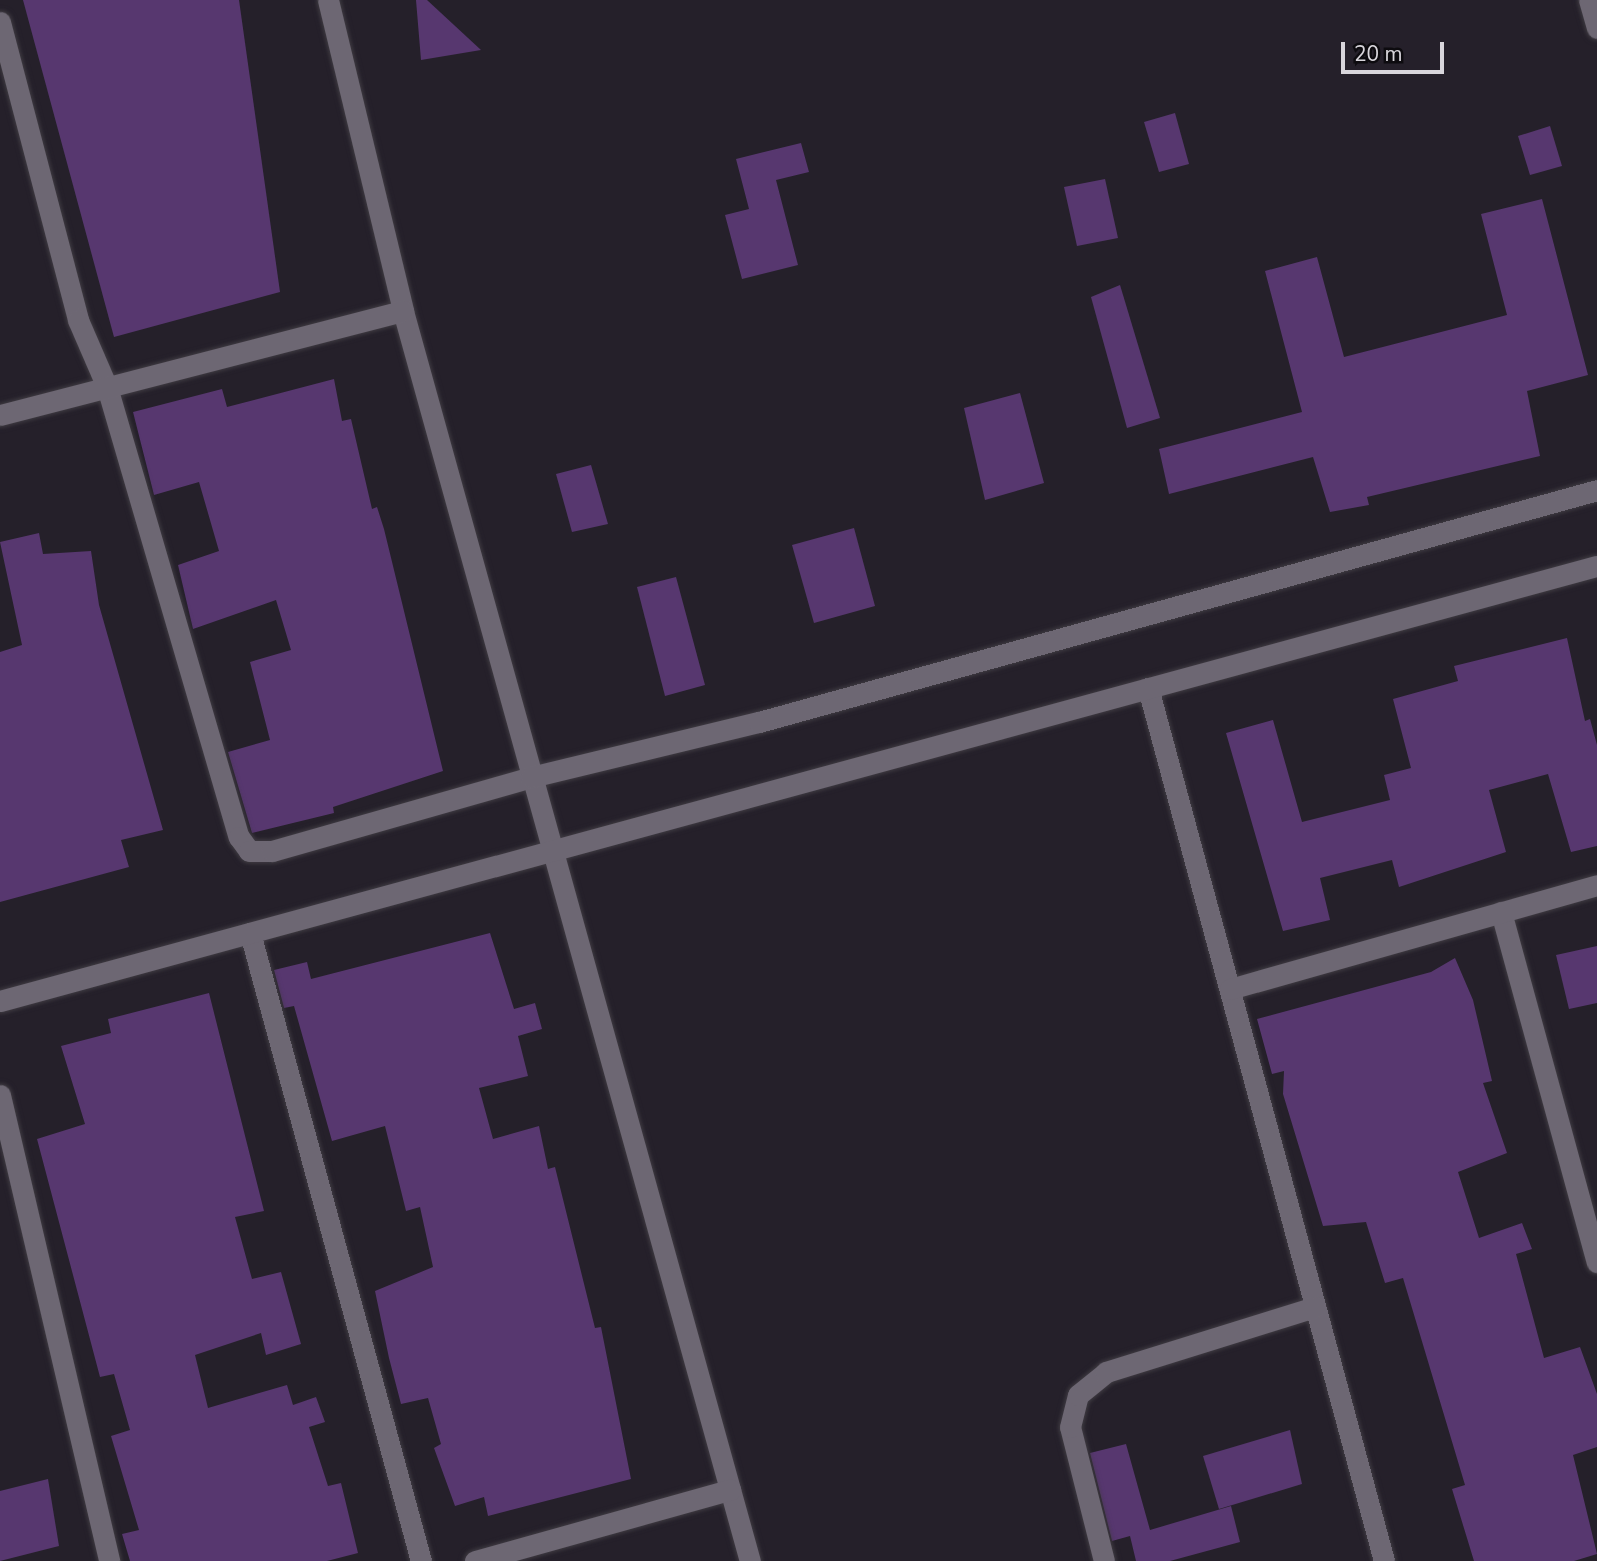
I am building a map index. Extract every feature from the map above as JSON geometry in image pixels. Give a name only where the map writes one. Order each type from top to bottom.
[{"type":"street","points":[[328,0],[403,311],[750,1561]]},
{"type":"street","points":[[1589,0],[1597,28]]},
{"type":"street","points":[[0,22],[78,320],[107,387],[239,837],[249,851],[272,851],[531,776],[759,722],[1597,489]]},
{"type":"street","points":[[0,415],[403,311]]},
{"type":"street","points":[[0,1001],[1597,566]]},
{"type":"street","points":[[1148,688],[1384,1561]]},
{"type":"street","points":[[1230,989],[1597,885]]},
{"type":"street","points":[[1501,912],[1597,1262]]},
{"type":"street","points":[[250,933],[421,1561]]},
{"type":"street","points":[[0,1095],[108,1561]]},
{"type":"street","points":[[1104,1561],[1070,1427],[1078,1395],[1107,1372],[1315,1307]]},
{"type":"street","points":[[475,1561],[730,1490]]},
{"type":"building","points":[[23,0],[239,0],[280,292],[114,337]]},
{"type":"building","points":[[416,0],[427,0],[481,50],[421,60]]},
{"type":"building","points":[[1175,113],[1189,164],[1159,172],[1144,122]]},
{"type":"building","points":[[1550,126],[1562,166],[1530,175],[1518,136]]},
{"type":"building","points":[[801,143],[809,172],[776,180],[798,265],[742,279],[725,215],[749,209],[736,159]]},
{"type":"building","points":[[1105,179],[1118,238],[1077,246],[1064,187]]},
{"type":"building","points":[[1542,199],[1588,375],[1527,391],[1540,456],[1367,497],[1369,505],[1330,512],[1313,457],[1169,494],[1159,449],[1302,412],[1265,271],[1317,257],[1344,357],[1507,315],[1481,214]]},
{"type":"building","points":[[1120,285],[1160,418],[1127,428],[1091,297]]},
{"type":"building","points":[[334,379],[342,421],[351,419],[372,509],[377,507],[384,529],[443,771],[333,807],[334,813],[252,833],[228,752],[270,740],[250,662],[291,650],[276,600],[193,629],[178,565],[219,551],[199,482],[154,495],[133,412],[222,389],[227,407]]},
{"type":"building","points":[[1020,393],[1044,483],[985,500],[964,408]]},
{"type":"building","points":[[591,465],[608,524],[572,532],[556,474]]},
{"type":"building","points":[[854,528],[875,606],[814,623],[792,545]]},
{"type":"building","points":[[39,533],[43,554],[91,551],[99,605],[163,830],[121,840],[129,867],[0,902],[0,652],[22,645],[0,542]]},
{"type":"building","points":[[676,577],[705,685],[665,696],[637,587]]},
{"type":"building","points":[[1567,638],[1585,721],[1590,719],[1597,745],[1597,846],[1571,852],[1548,774],[1489,790],[1506,852],[1399,887],[1392,860],[1320,878],[1330,920],[1283,931],[1226,733],[1273,720],[1302,822],[1390,800],[1384,775],[1411,768],[1393,699],[1458,681],[1454,666]]},
{"type":"building","points":[[490,933],[514,1009],[535,1003],[542,1029],[518,1036],[528,1076],[479,1088],[493,1139],[539,1126],[548,1169],[555,1167],[595,1328],[601,1327],[631,1479],[488,1516],[484,1497],[455,1506],[434,1448],[441,1444],[428,1398],[401,1404],[389,1358],[375,1291],[433,1267],[420,1207],[406,1211],[385,1126],[332,1141],[294,1006],[284,1008],[274,970],[307,962],[311,979]]},
{"type":"building","points":[[1597,946],[1597,1003],[1569,1009],[1556,955]]},
{"type":"building","points":[[1455,958],[1473,1000],[1492,1081],[1483,1083],[1507,1153],[1458,1172],[1479,1238],[1522,1223],[1532,1249],[1516,1254],[1544,1358],[1580,1347],[1597,1394],[1597,1447],[1573,1455],[1597,1554],[1574,1561],[1474,1561],[1452,1489],[1465,1485],[1403,1278],[1385,1283],[1366,1222],[1323,1226],[1283,1094],[1284,1071],[1272,1074],[1257,1019],[1431,972]]},
{"type":"building","points":[[209,993],[264,1211],[235,1217],[252,1279],[281,1272],[301,1344],[266,1355],[261,1333],[195,1355],[208,1408],[287,1385],[293,1405],[316,1397],[325,1422],[309,1427],[328,1486],[341,1483],[358,1553],[327,1561],[130,1561],[122,1534],[139,1530],[111,1436],[130,1430],[114,1374],[100,1377],[37,1139],[85,1124],[61,1046],[111,1033],[108,1019]]},
{"type":"building","points":[[1290,1430],[1302,1484],[1219,1509],[1203,1456]]},
{"type":"building","points":[[1126,1444],[1150,1530],[1231,1506],[1240,1542],[1170,1561],[1136,1561],[1130,1536],[1112,1541],[1090,1453]]},
{"type":"building","points":[[48,1479],[59,1546],[0,1561],[0,1491]]}]
